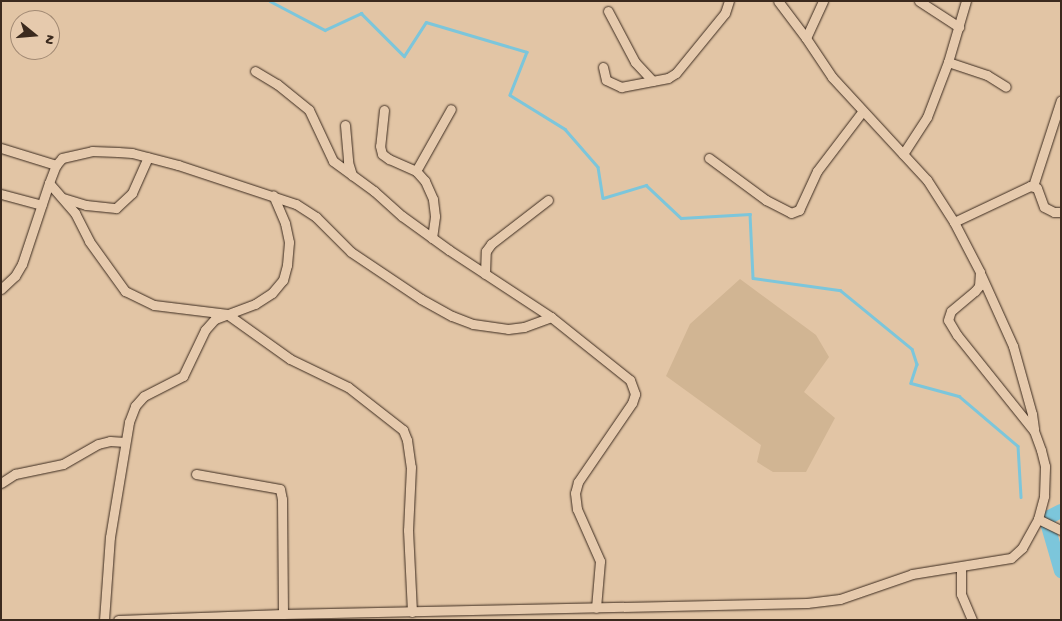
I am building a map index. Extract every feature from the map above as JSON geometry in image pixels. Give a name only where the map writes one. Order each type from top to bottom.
[{"type":"street","points":[[603,67],[606,80],[614,85],[632,86],[668,78],[676,73],[725,13],[729,1]]},
{"type":"street","points":[[118,620],[283,614],[807,603],[840,599],[912,574],[1011,558],[1026,542],[1038,519],[1044,496],[1045,466],[1012,346],[980,272],[954,222],[927,180],[862,112],[832,77],[778,1]]},
{"type":"street","points":[[806,38],[823,1]]},
{"type":"street","points":[[919,1],[959,27]]},
{"type":"street","points":[[903,154],[927,117],[948,62],[966,1]]},
{"type":"street","points":[[608,11],[635,62],[653,82]]},
{"type":"street","points":[[948,62],[987,75],[1006,87]]},
{"type":"street","points":[[255,71],[277,84],[309,110],[334,161],[432,238],[551,318],[630,380],[635,394],[632,403],[578,482],[574,493],[577,509],[600,561],[596,608]]},
{"type":"street","points":[[954,222],[969,213],[1033,186],[1061,100]]},
{"type":"street","points":[[416,171],[451,109]]},
{"type":"street","points":[[384,110],[380,146],[382,154],[416,171],[424,180],[433,199],[432,238]]},
{"type":"street","points":[[709,158],[766,200],[791,213],[800,210],[816,171],[862,112]]},
{"type":"street","points":[[345,125],[348,162],[352,175]]},
{"type":"street","points":[[1,148],[56,165]]},
{"type":"street","points":[[1,289],[15,276],[22,264],[49,183],[56,165],[62,158],[92,151],[132,153],[273,195],[296,204],[316,217],[351,252],[421,299],[452,316],[473,324],[508,329],[524,327],[551,318]]},
{"type":"street","points":[[63,198],[86,205],[116,208],[132,193],[148,157]]},
{"type":"street","points":[[49,183],[75,214],[89,241],[124,291],[154,305],[227,314],[290,359],[348,387],[403,430],[407,440],[411,467],[408,530],[412,612]]},
{"type":"street","points":[[1033,186],[1038,190],[1044,207],[1054,212],[1061,212]]},
{"type":"street","points":[[1,194],[42,205]]},
{"type":"street","points":[[104,620],[110,536],[125,442],[135,406],[144,396],[183,376],[205,330],[215,319],[255,304],[272,293],[283,280],[287,265],[289,242],[285,223],[273,195]]},
{"type":"street","points":[[486,274],[486,251],[491,244],[548,200]]},
{"type":"street","points":[[980,272],[979,286],[967,299],[951,311],[948,317],[949,323],[1034,431]]},
{"type":"street","points":[[1,483],[15,474],[63,464],[98,444],[110,441],[125,442]]},
{"type":"street","points":[[196,474],[276,487],[282,493],[283,614]]},
{"type":"street","points":[[1038,519],[1048,526],[1061,530]]},
{"type":"street","points":[[961,567],[961,594],[972,620]]},
{"type":"shaded area","points":[[740,279],[816,335],[829,357],[804,392],[835,418],[806,472],[773,472],[757,462],[761,445],[666,376],[690,324]]},
{"type":"waterway","points":[[270,1],[325,30],[361,13],[404,56],[426,22],[527,52],[510,95],[565,129],[598,167],[603,198],[646,185],[681,218],[750,214],[753,278],[840,290],[912,349],[917,364],[911,383],[959,396],[1018,446],[1021,497]]},
{"type":"waterway","points":[[1061,511],[1049,517],[1048,526],[1061,571]]}]
